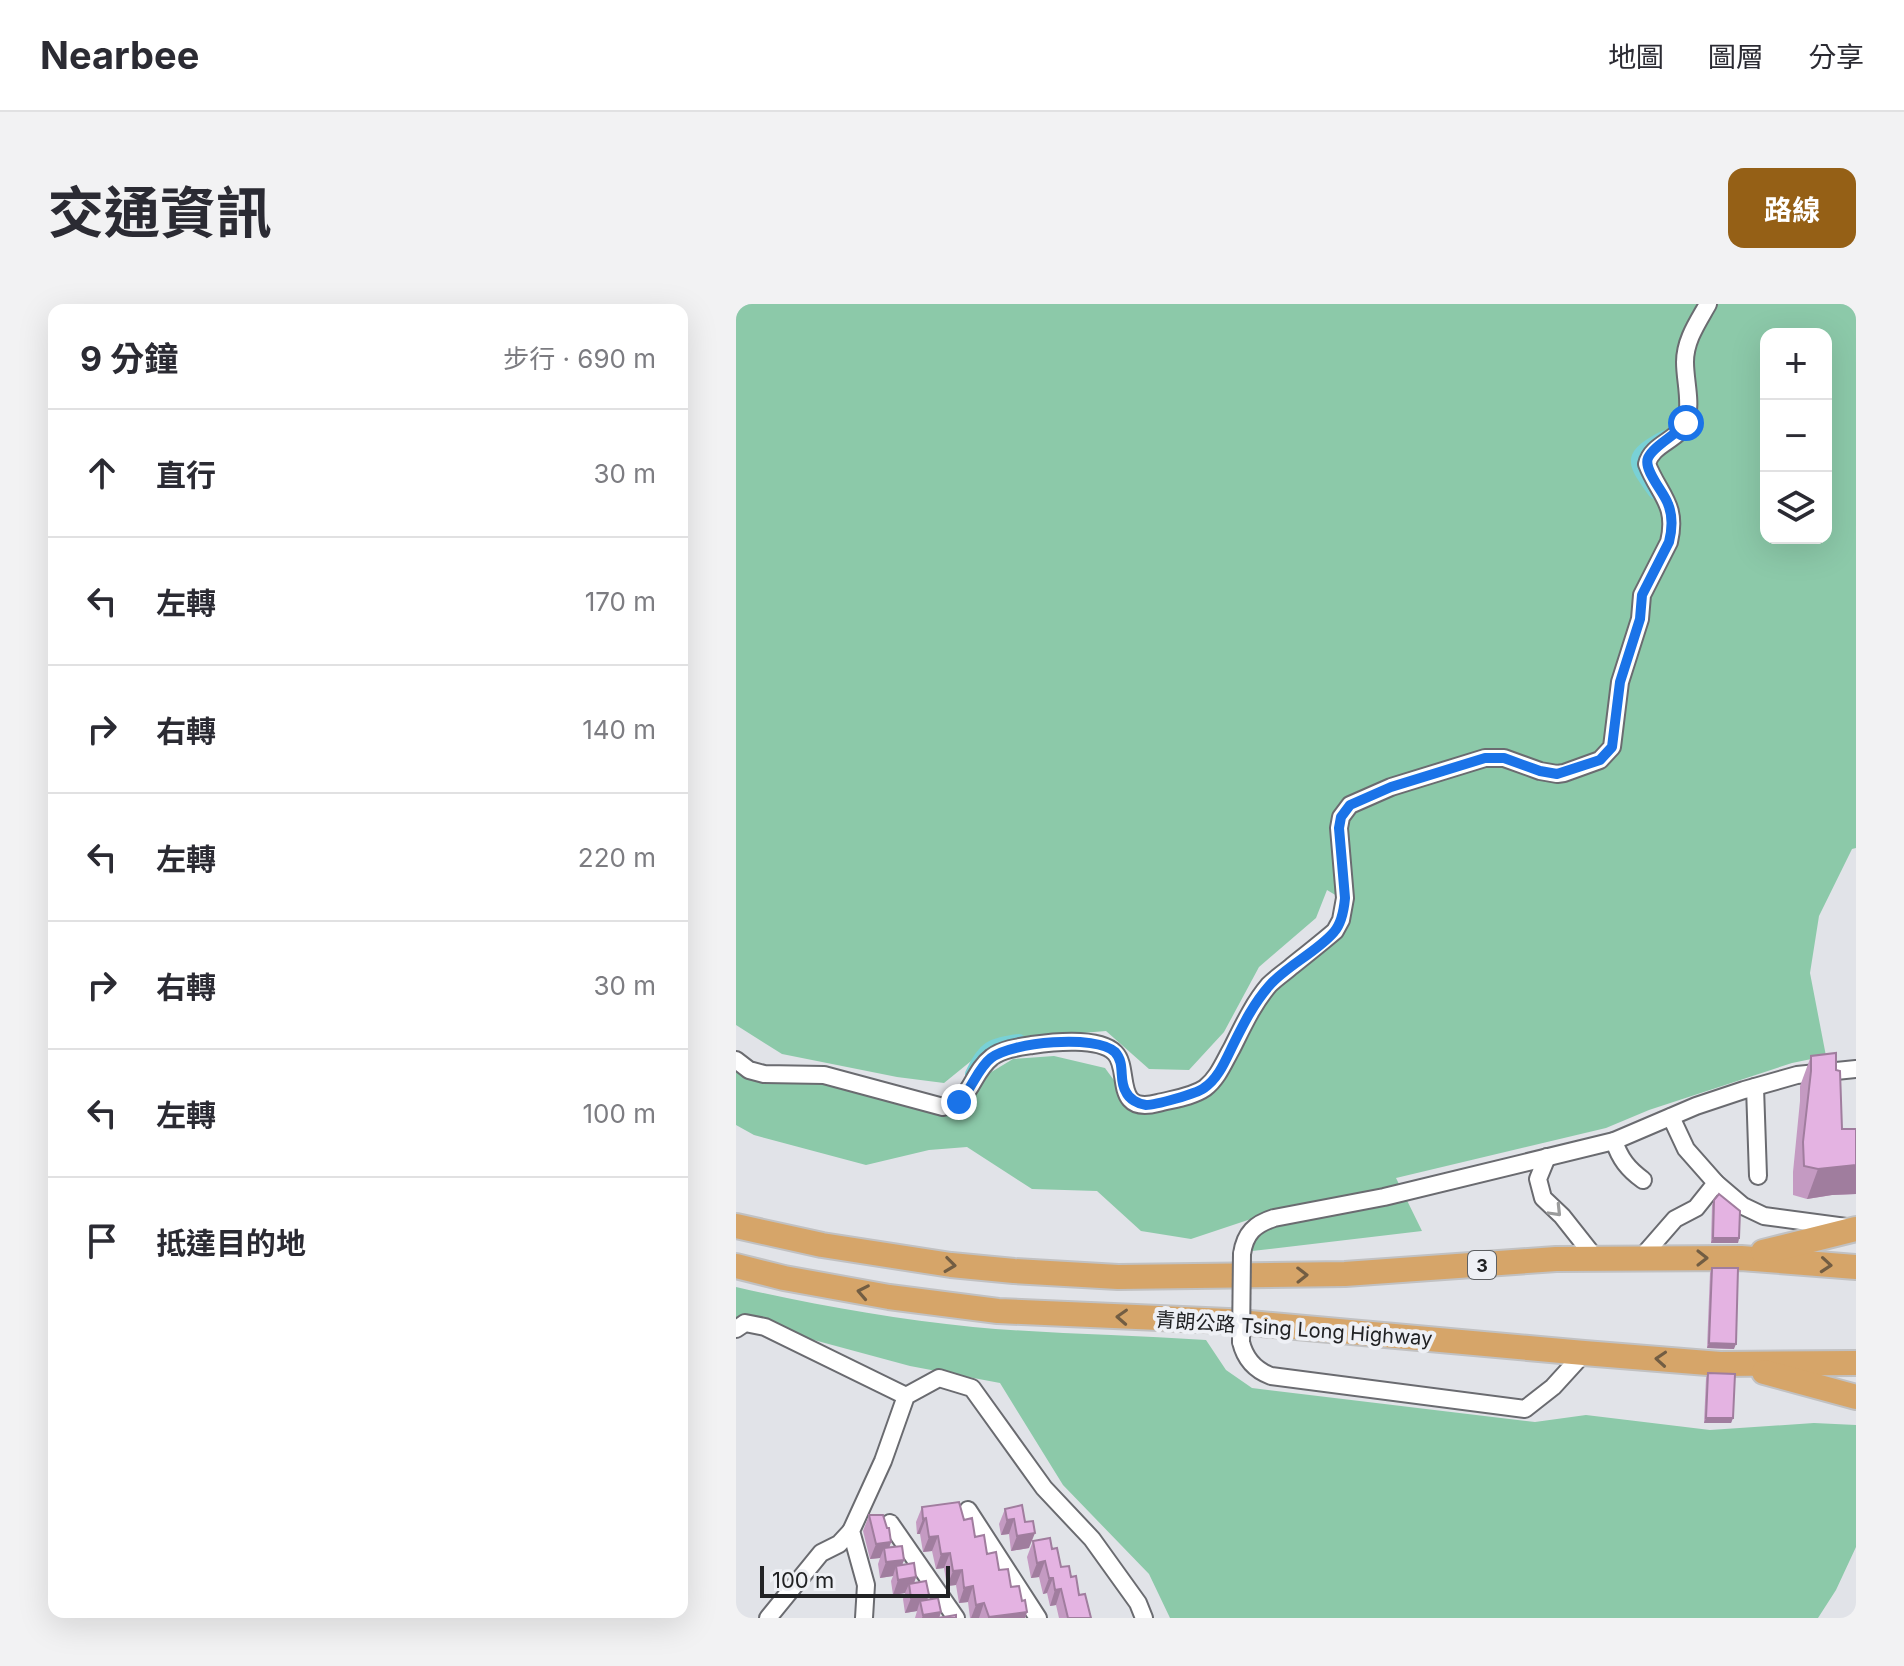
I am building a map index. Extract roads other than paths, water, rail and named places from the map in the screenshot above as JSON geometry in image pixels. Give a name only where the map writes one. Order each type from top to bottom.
[{"type":"highway","name":"3","points":[[736,1226],[822,1245],[951,1265],[1118,1277],[1345,1274],[1556,1259],[1741,1258],[1856,1267]]},
{"type":"highway","points":[[1741,1258],[1856,1228]]},
{"type":"highway","name":"青朗公路 Tsing Long Highway","points":[[736,1266],[889,1297],[998,1311],[1228,1321],[1739,1364],[1856,1363]]},
{"type":"highway","points":[[1739,1364],[1856,1397]]},
{"type":"street","points":[[736,1060],[749,1070],[764,1074],[824,1075],[943,1107],[959,1102],[982,1067],[997,1054],[1032,1045],[1084,1042],[1116,1053],[1121,1062],[1126,1093],[1137,1103],[1152,1104],[1204,1088],[1219,1073],[1251,1010],[1270,984],[1335,931],[1341,920],[1345,898],[1339,828],[1341,817],[1350,805],[1391,787],[1485,758],[1504,758],[1557,774],[1592,764],[1612,747],[1620,682],[1640,619],[1642,595],[1671,534],[1668,502],[1647,464],[1649,456],[1686,423],[1687,343],[1708,304]]},
{"type":"street","points":[[1584,1353],[1553,1387],[1525,1409],[1271,1376],[1252,1364],[1244,1354],[1241,1342],[1244,1243],[1249,1232],[1274,1218],[1384,1197],[1614,1141],[1696,1106],[1755,1087],[1797,1075],[1856,1069]]},
{"type":"street","points":[[1755,1087],[1758,1176]]},
{"type":"street","points":[[1671,1117],[1686,1149],[1716,1183],[1743,1206],[1764,1216],[1856,1228]]},
{"type":"street","points":[[1614,1141],[1628,1169],[1643,1180]]},
{"type":"street","points":[[1547,1157],[1538,1179],[1543,1198],[1562,1216],[1596,1259]]},
{"type":"street","points":[[1641,1258],[1675,1219],[1696,1208],[1716,1183]]},
{"type":"street","points":[[736,1329],[745,1323],[765,1327],[906,1396]]},
{"type":"street","points":[[768,1618],[821,1553],[839,1544],[851,1531],[883,1461],[906,1396],[939,1378],[972,1388],[1044,1488],[1092,1539],[1138,1603],[1144,1618]]},
{"type":"street","points":[[968,1510],[1038,1618]]},
{"type":"street","points":[[890,1523],[956,1618]]},
{"type":"street","points":[[851,1531],[866,1585],[864,1618]]},
{"type":"waterway","points":[[1655,492],[1642,473],[1638,460],[1645,450],[1665,437]]},
{"type":"waterway","points":[[972,1074],[980,1058],[990,1049],[1019,1041]]}]
